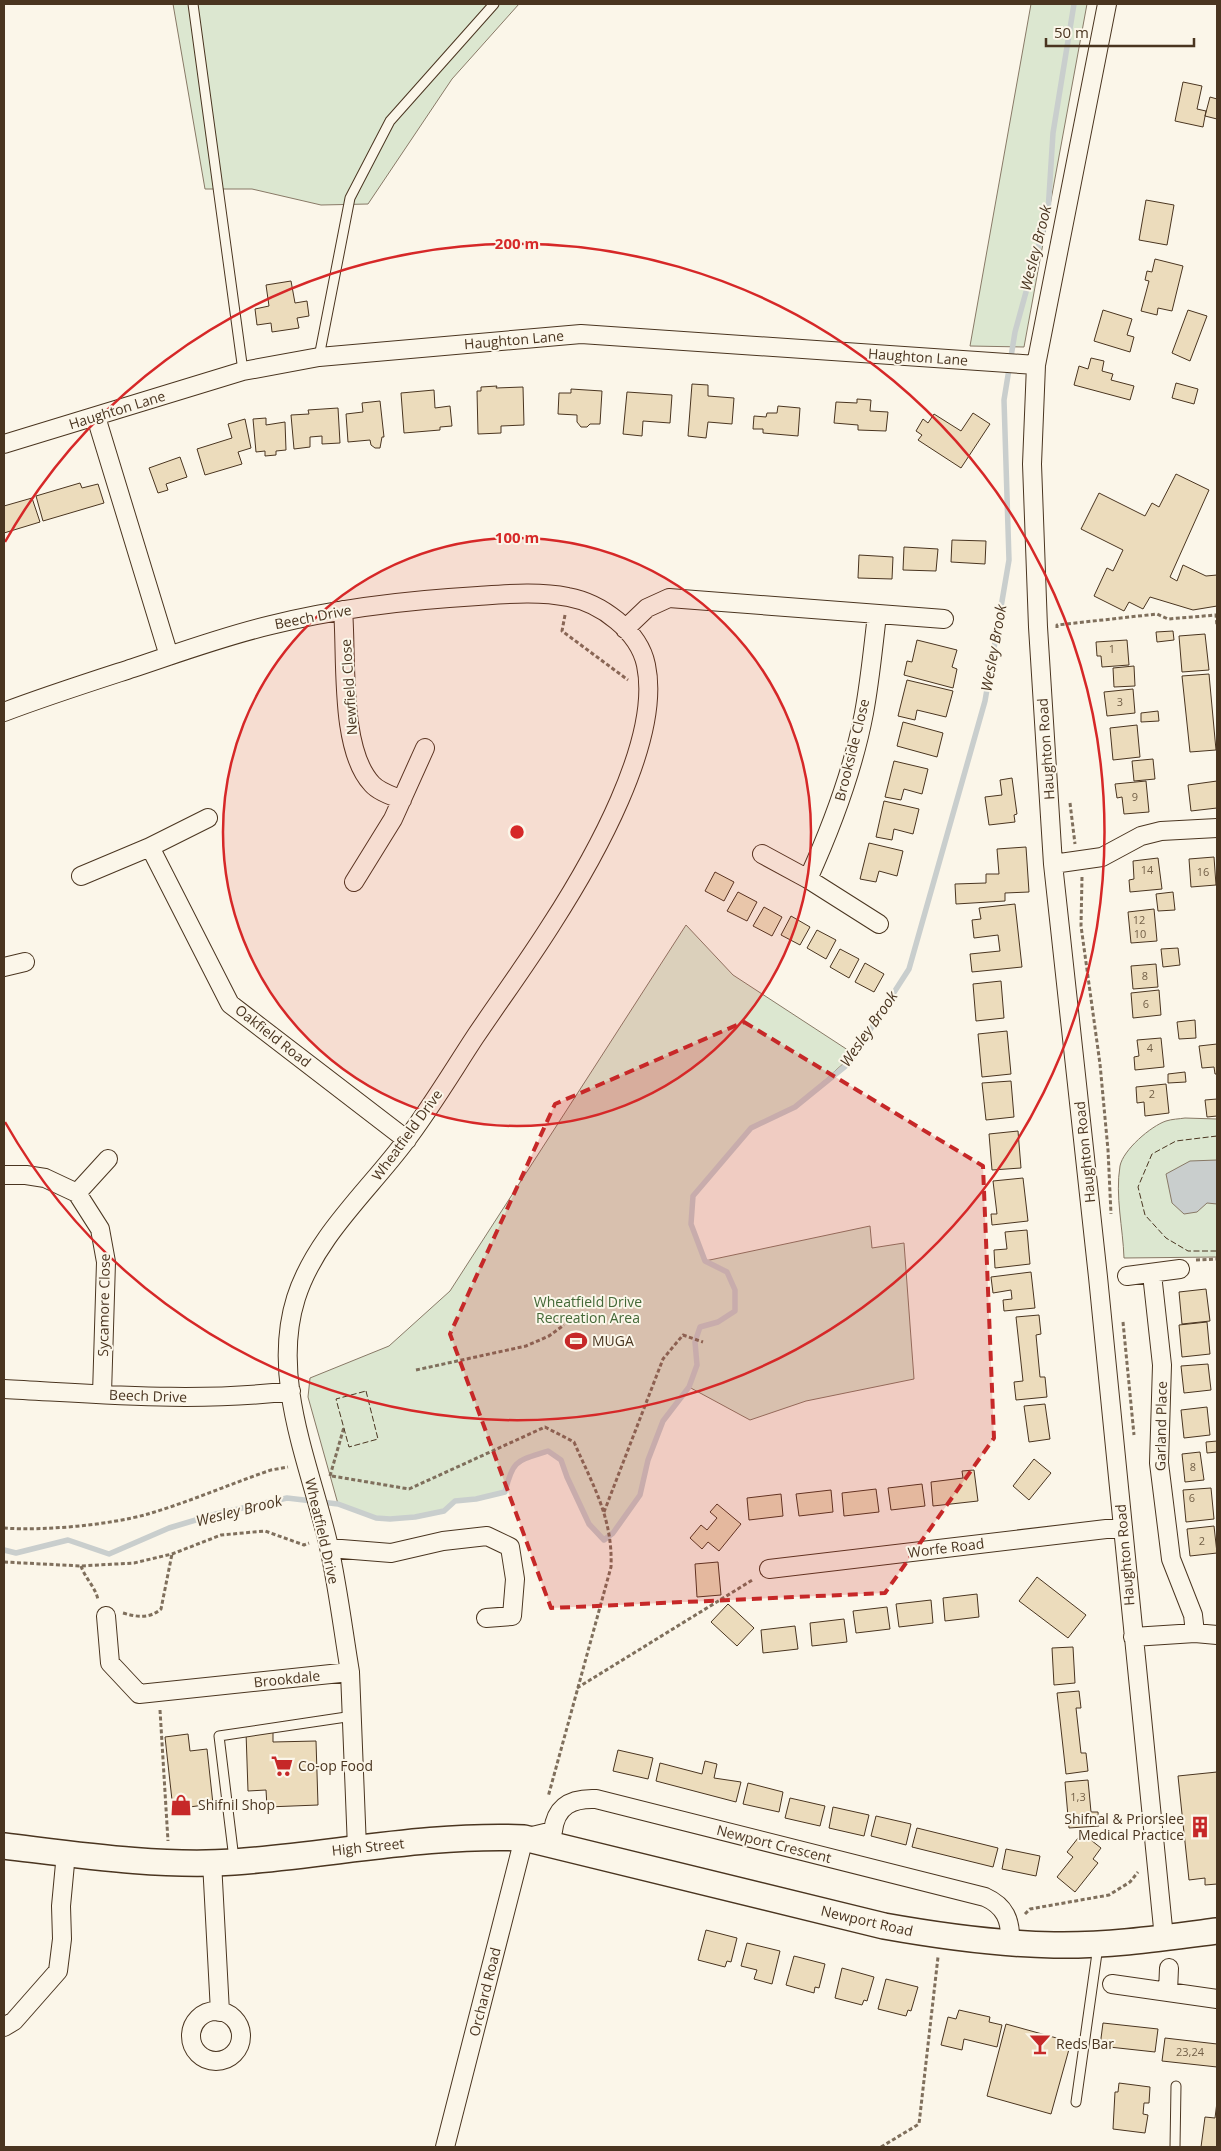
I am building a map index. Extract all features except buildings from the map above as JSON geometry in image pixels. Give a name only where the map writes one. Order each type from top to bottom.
[{"type":"main road","name":"High Street","points":[[4,1846],[170,1862],[223,1862],[473,1837],[524,1838]]},
{"type":"main road","name":"Newport Road","points":[[524,1838],[884,1926],[940,1936],[1010,1935],[1054,1945],[1098,1944],[1217,1931]]},
{"type":"street","name":"Haughton Road","points":[[1107,4],[1036,365],[1032,473],[1038,627],[1053,864],[1164,1938]]},
{"type":"street","name":"Haughton Lane","points":[[4,444],[243,371],[319,357],[581,334],[1036,365]]},
{"type":"street","points":[[96,417],[169,656]]},
{"type":"street","name":"Beech Drive","points":[[4,712],[169,656],[269,625],[343,610],[396,603],[501,594],[568,597],[588,603],[609,615],[625,629]]},
{"type":"street","points":[[625,629],[647,608],[668,598],[944,620]]},
{"type":"street","name":"Newfield Close","points":[[343,610],[349,726],[355,753],[363,772],[373,786],[402,800]]},
{"type":"street","name":"Brookside Close","points":[[808,879],[829,833],[852,762],[864,714],[877,615]]},
{"type":"street","name":"Wheatfield Drive","points":[[350,1672],[328,1543],[308,1472],[291,1391],[287,1355],[290,1320],[307,1269],[325,1242],[406,1140],[585,871],[627,780],[640,738],[647,694],[646,664],[639,648],[625,629]]},
{"type":"street","points":[[354,882],[402,800],[425,748]]},
{"type":"street","points":[[81,876],[150,847],[208,818]]},
{"type":"street","points":[[1053,864],[1102,857],[1134,839],[1154,833],[1187,828],[1217,828]]},
{"type":"street","name":"Oakfield Road","points":[[150,847],[230,1004],[406,1140]]},
{"type":"street","points":[[762,854],[808,879],[879,924]]},
{"type":"street","points":[[4,967],[25,962]]},
{"type":"street","points":[[4,1175],[26,1175],[45,1178],[77,1193],[108,1159]]},
{"type":"street","name":"Sycamore Close","points":[[77,1193],[100,1229],[105,1248],[102,1394]]},
{"type":"street","points":[[1128,1276],[1180,1269]]},
{"type":"street","name":"Garland Place","points":[[1152,1274],[1162,1365],[1159,1463],[1171,1559],[1193,1615],[1194,1633]]},
{"type":"street","name":"Beech Drive","points":[[4,1389],[184,1398],[246,1397],[291,1391]]},
{"type":"street","name":"Worfe Road","points":[[769,1569],[1123,1527]]},
{"type":"street","points":[[328,1543],[391,1553],[443,1541],[487,1536],[510,1547],[515,1580],[512,1616],[486,1618]]},
{"type":"street","name":"Brookdale","points":[[106,1616],[110,1663],[140,1694],[350,1672]]},
{"type":"street","points":[[1132,1637],[1194,1633],[1217,1635]]},
{"type":"street","points":[[350,1672],[357,1848]]},
{"type":"street","name":"Newport Crescent","points":[[524,1838],[553,1831],[559,1812],[570,1802],[579,1798],[596,1799],[985,1897],[997,1902],[1006,1914],[1010,1935]]},
{"type":"street","name":"Orchard Road","points":[[445,2147],[524,1838]]},
{"type":"street","points":[[4,2027],[14,2021],[58,1971],[62,1939],[61,1906],[66,1853]]},
{"type":"street","points":[[220,2012],[223,1862]]},
{"type":"street","points":[[1168,1992],[1169,1968]]},
{"type":"street","points":[[1112,1984],[1217,1999]]},
{"type":"lane","points":[[193,4],[243,371]]},
{"type":"lane","points":[[319,357],[350,198],[390,121],[494,4]]},
{"type":"lane","points":[[223,1862],[219,1736],[352,1716]]},
{"type":"lane","points":[[1076,2102],[1098,1944]]},
{"type":"lane","points":[[1175,2147],[1176,2086]]},
{"type":"path","points":[[568,597],[562,631],[647,694]]},
{"type":"path","points":[[1058,635],[1057,625],[1157,614],[1168,619],[1216,615],[1217,626]]},
{"type":"path","points":[[1069,797],[1078,861],[1084,884],[1082,926],[1100,1064],[1108,1150],[1111,1216]]},
{"type":"path","points":[[1122,1316],[1135,1444]]},
{"type":"path","points":[[416,1370],[526,1346],[549,1336],[564,1325]]},
{"type":"path","points":[[604,1512],[664,1359],[683,1335],[703,1342]]},
{"type":"path","points":[[332,1476],[344,1427]]},
{"type":"path","points":[[4,1528],[26,1530],[87,1524],[147,1514],[270,1470],[308,1472],[409,1489],[545,1427],[574,1442],[608,1520],[612,1543],[611,1568],[545,1808],[554,1825]]},
{"type":"path","points":[[4,1562],[81,1566],[134,1563],[172,1554],[221,1534],[265,1531],[304,1545],[328,1543]]},
{"type":"path","points":[[81,1566],[84,1576],[97,1594],[99,1609],[106,1616],[122,1612],[135,1616],[153,1616],[161,1610],[172,1554]]},
{"type":"path","points":[[577,1688],[769,1569]]},
{"type":"path","points":[[158,1692],[170,1862]]},
{"type":"path","points":[[1010,1935],[1030,1908],[1110,1895],[1130,1882],[1140,1870]]},
{"type":"path","points":[[881,2147],[918,2124],[940,1936]]},
{"type":"highlighted area","points":[[744,1022],[983,1166],[994,1438],[885,1593],[551,1608],[450,1334],[555,1104]]},
{"type":"green space","points":[[173,4],[519,4],[452,79],[368,204],[321,205],[252,189],[205,189]]},
{"type":"green space","points":[[1031,4],[1087,4],[1024,347],[970,346]]},
{"type":"green space","name":"Wheatfield Drive Recreation Area","points":[[686,925],[733,975],[854,1054],[795,1107],[751,1128],[693,1196],[691,1224],[705,1261],[870,1226],[872,1248],[904,1243],[914,1379],[806,1401],[750,1420],[689,1387],[663,1421],[648,1460],[640,1495],[613,1533],[604,1540],[589,1524],[561,1460],[548,1451],[518,1463],[511,1474],[505,1492],[476,1499],[455,1501],[444,1511],[415,1517],[376,1518],[338,1504],[308,1397],[310,1378],[389,1346],[450,1291]]},
{"type":"green space","points":[[1185,1118],[1217,1119],[1217,1257],[1124,1258],[1118,1189],[1122,1160],[1138,1139],[1153,1128],[1166,1121]]},
{"type":"shaded area","points":[[1217,1160],[1217,1204],[1207,1203],[1197,1212],[1184,1214],[1172,1203],[1166,1174],[1190,1161]]},
{"type":"waterway","name":"Wesley Brook","points":[[4,1550],[16,1553],[68,1540],[109,1554],[169,1528],[216,1514],[287,1498],[338,1504],[376,1518],[415,1517],[444,1511],[455,1501],[476,1499],[505,1492],[511,1473],[518,1463],[548,1451],[561,1460],[589,1524],[604,1540],[613,1533],[640,1495],[648,1460],[663,1421],[689,1387],[697,1365],[695,1342],[700,1327],[718,1322],[735,1311],[735,1290],[727,1272],[705,1261],[691,1224],[693,1196],[751,1128],[795,1107],[848,1064],[909,969],[985,701],[1009,560],[1004,400],[1015,332],[1048,212],[1053,133],[1074,4]]},
{"type":"fence","points":[[1217,1136],[1176,1141],[1152,1154],[1138,1187],[1145,1215],[1166,1238],[1188,1251],[1217,1251]]},
{"type":"fence","points":[[366,1391],[378,1439],[349,1447],[336,1399],[366,1391]]},
{"type":"place","name":"MUGA","points":[[576,1341]]},
{"type":"place","name":"Co-op Food","points":[[282,1766]]},
{"type":"place","name":"Shifnil Shop","points":[[181,1805]]},
{"type":"place","name":"Shifnal & Priorslee Medical Practice","points":[[1200,1827]]},
{"type":"place","name":"Reds Bar","points":[[1040,2044]]}]
